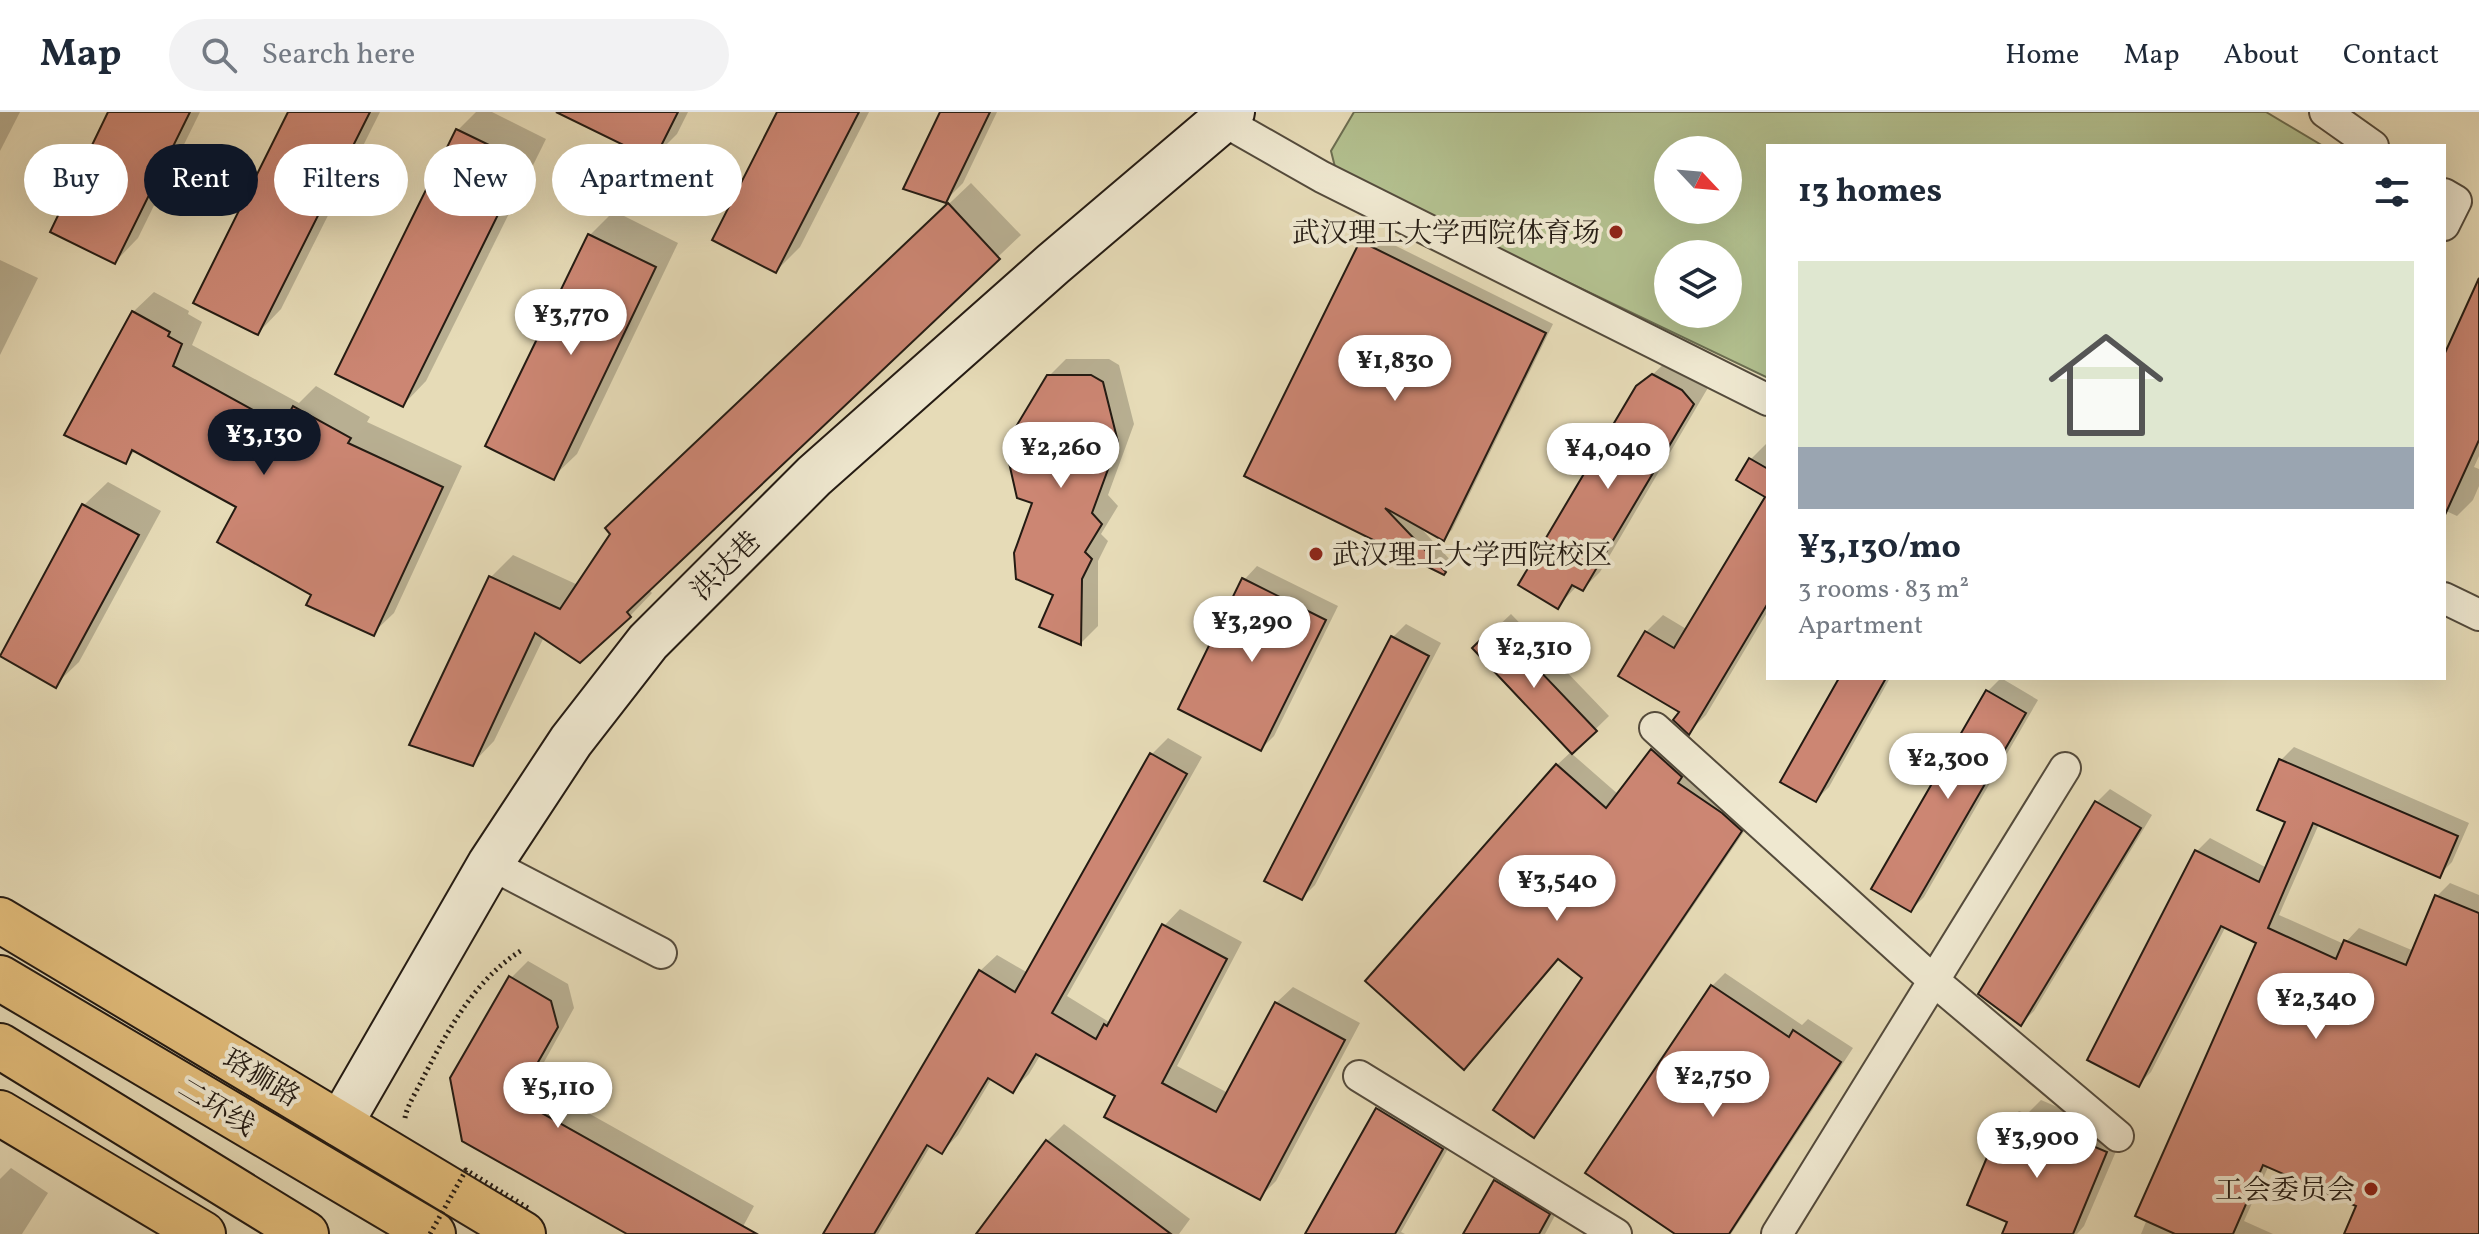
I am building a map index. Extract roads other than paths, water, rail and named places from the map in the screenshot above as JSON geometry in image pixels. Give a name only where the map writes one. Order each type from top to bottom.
[{"type":"main road","name":"珞狮路","points":[[0,920],[340,1124],[527,1222]]},
{"type":"main road","name":"二环线","points":[[0,978],[432,1234]]},
{"type":"main road","points":[[0,1046],[306,1234]]},
{"type":"main road","points":[[0,1113],[203,1234]]},
{"type":"street","points":[[2325,112],[2370,144]]},
{"type":"street","points":[[1227,116],[1322,177],[1766,399]]},
{"type":"street","name":"洪达巷","points":[[340,1124],[490,864],[571,741],[648,642],[814,476],[1053,264],[1227,116]]},
{"type":"street","points":[[2446,195],[2456,201],[2446,221]]},
{"type":"street","points":[[2446,599],[2479,615]]},
{"type":"street","points":[[1655,728],[1933,980],[2118,1136]]},
{"type":"street","points":[[1777,1234],[2065,768]]},
{"type":"street","points":[[490,864],[661,953]]},
{"type":"street","points":[[1359,1076],[1607,1232]]},
{"type":"place","name":"武汉理工大学西院体育场","points":[[1616,232]]},
{"type":"place","name":"武汉理工大学西院校区","points":[[1316,554]]},
{"type":"place","name":"工会委员会","points":[[2371,1189]]}]
